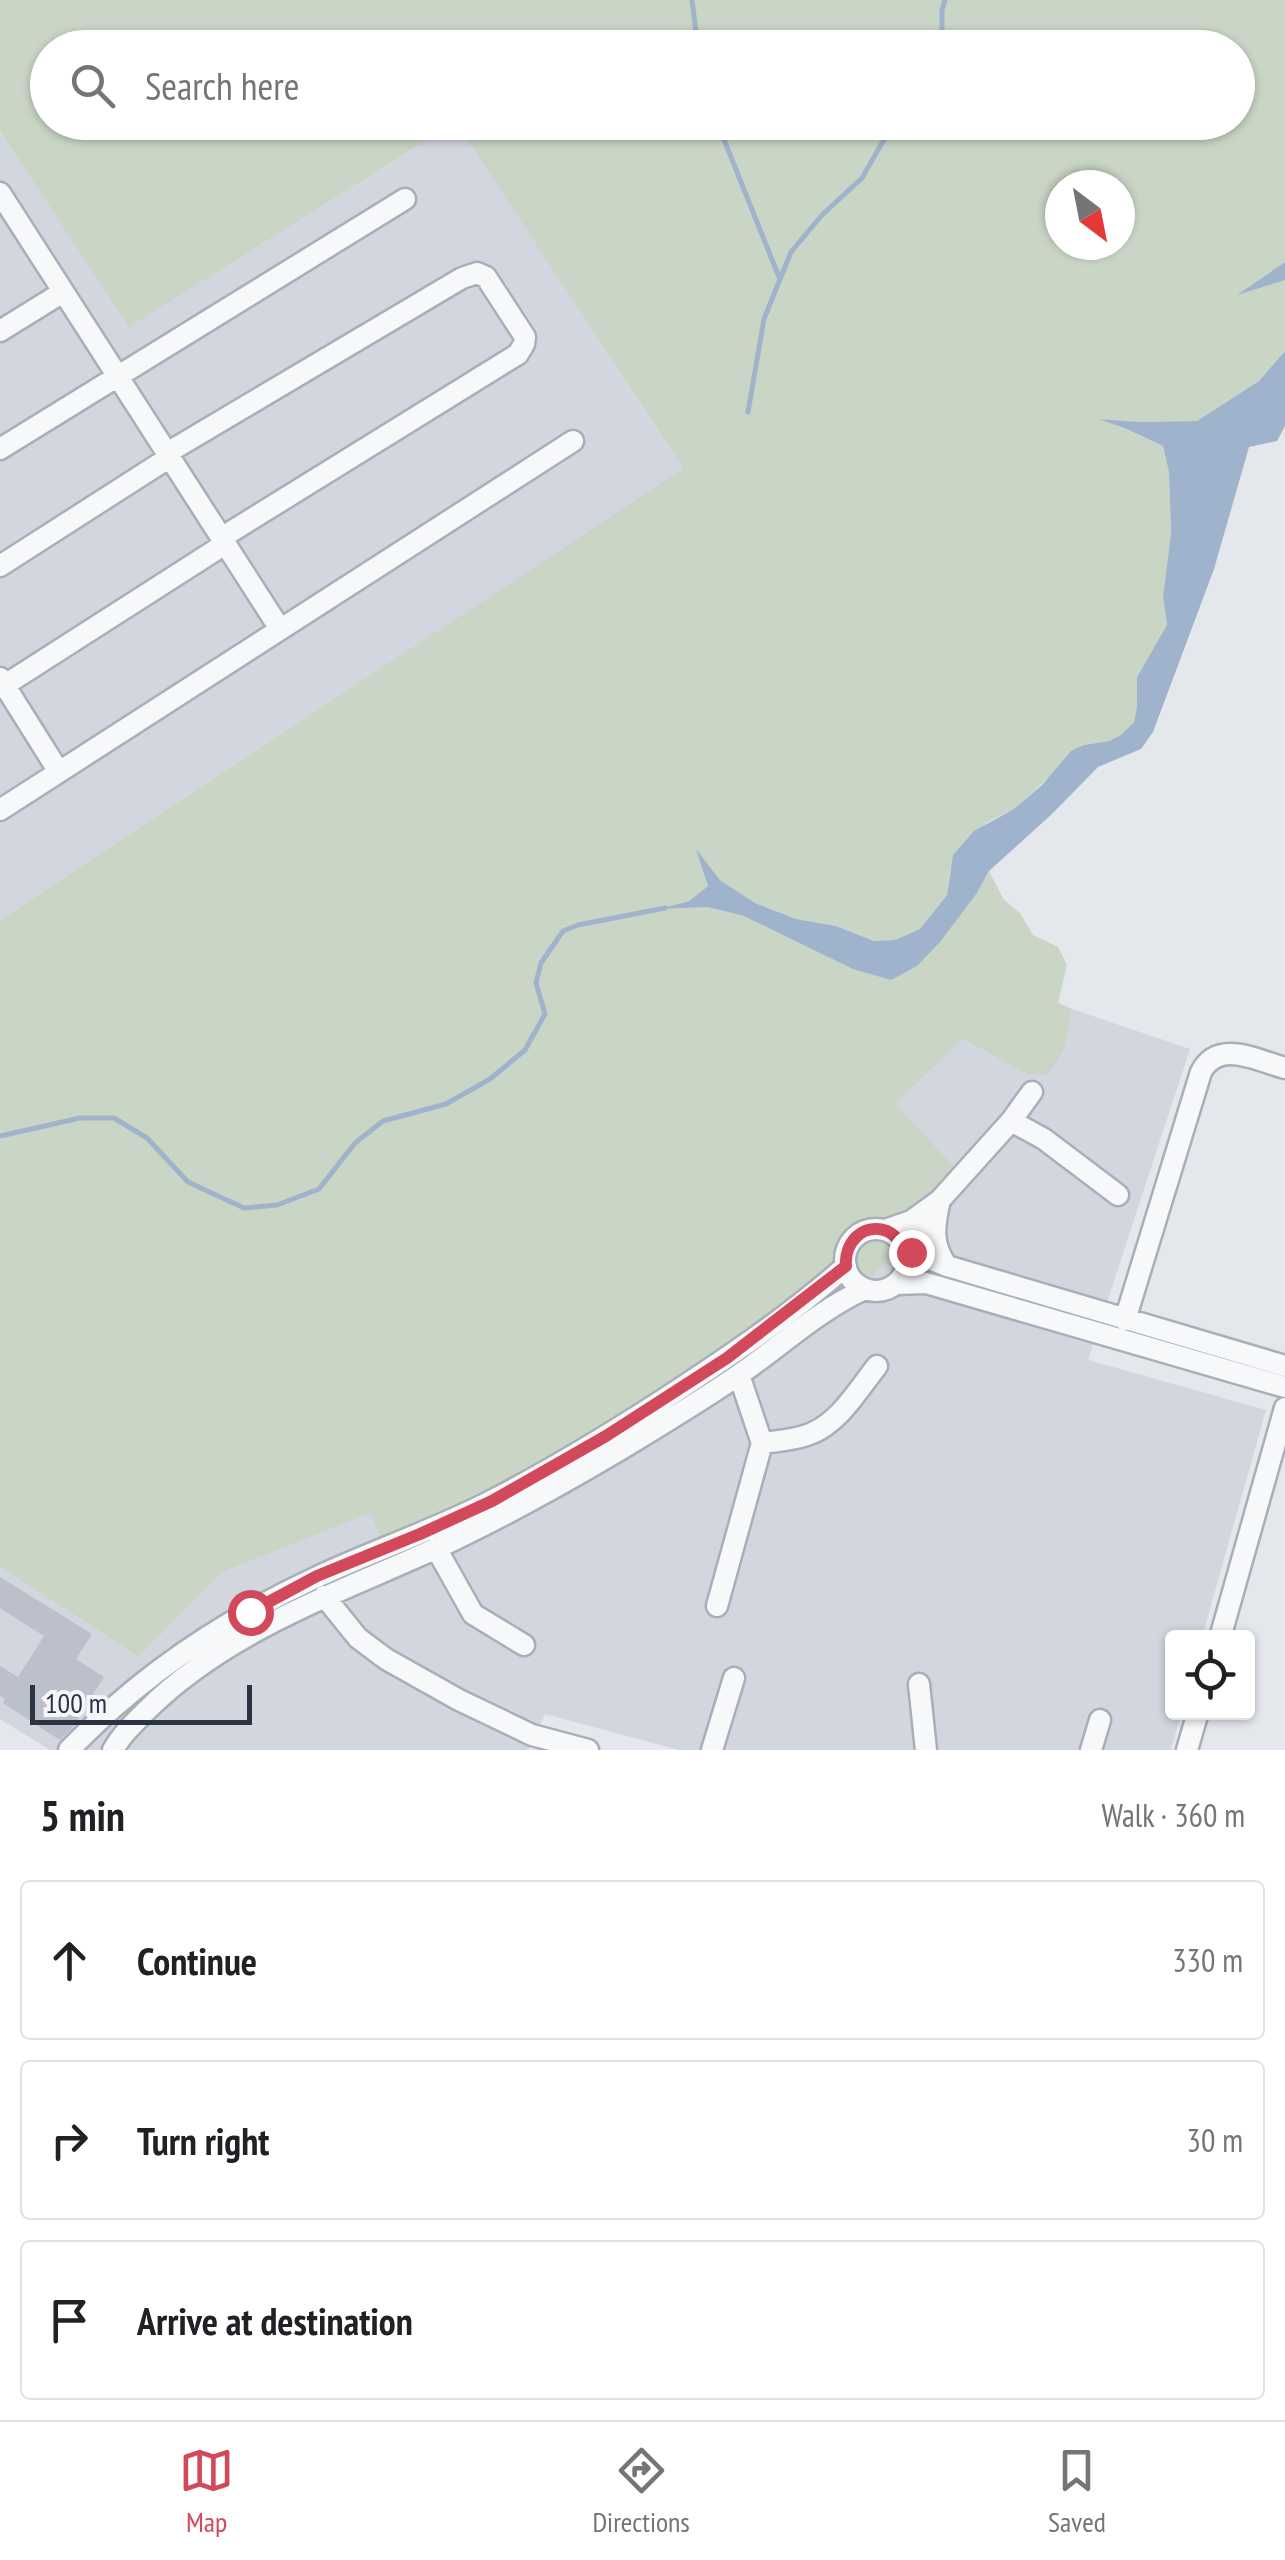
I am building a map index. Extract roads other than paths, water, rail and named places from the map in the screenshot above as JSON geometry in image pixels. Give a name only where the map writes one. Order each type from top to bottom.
[{"type":"street","points":[[0,450],[405,198]]},
{"type":"street","points":[[3,205],[280,629]]},
{"type":"street","points":[[0,566],[169,455],[462,278],[477,274],[486,277],[524,336],[518,354],[1,684],[60,772]]},
{"type":"street","points":[[0,331],[63,292]]},
{"type":"street","points":[[0,810],[573,441]]},
{"type":"street","points":[[1125,1320],[1206,1062],[1224,1052],[1285,1068]]},
{"type":"street","points":[[896,1284],[906,1268],[908,1251],[940,1200],[1032,1092]]},
{"type":"street","points":[[1011,1121],[1034,1132],[1118,1195]]},
{"type":"street","points":[[940,1200],[934,1241],[947,1266]]},
{"type":"street","points":[[866,1289],[850,1278],[846,1266],[846,1254],[855,1237],[911,1220],[940,1200]]},
{"type":"street","points":[[885,1230],[908,1251],[947,1266],[1285,1366]]},
{"type":"street","points":[[69,1750],[140,1683],[213,1632],[317,1576],[492,1501],[606,1436],[727,1358],[846,1266]]},
{"type":"street","points":[[113,1750],[122,1735],[186,1674],[257,1630],[499,1518],[617,1452],[739,1375],[838,1301],[866,1289],[926,1284],[1285,1387]]},
{"type":"street","points":[[762,1444],[806,1436],[824,1427],[878,1366]]},
{"type":"street","points":[[718,1606],[762,1444],[739,1375]]},
{"type":"street","points":[[1222,1630],[1285,1408]]},
{"type":"street","points":[[436,1548],[473,1614],[524,1645]]},
{"type":"street","points":[[324,1596],[358,1638],[386,1659],[528,1743],[588,1750]]},
{"type":"street","points":[[712,1750],[734,1678]]},
{"type":"street","points":[[920,1684],[926,1750]]},
{"type":"street","points":[[1092,1750],[1100,1720]]},
{"type":"street","points":[[1187,1750],[1196,1720]]},
{"type":"water","points":[[1285,262],[1285,280],[1237,295]]},
{"type":"water","points":[[1285,351],[1285,426],[1277,441],[1249,447],[1214,569],[1153,732],[1141,749],[1098,767],[989,871],[940,942],[917,966],[891,980],[853,969],[744,916],[707,907],[659,909],[689,901],[708,886],[696,849],[720,880],[755,903],[796,919],[836,926],[874,941],[895,940],[920,929],[947,895],[953,855],[974,831],[1014,809],[1042,785],[1071,751],[1109,741],[1134,722],[1137,677],[1167,625],[1163,597],[1171,533],[1169,472],[1163,446],[1099,419],[1197,421],[1259,381]]},
{"type":"waterway","points":[[692,0],[696,30]]},
{"type":"waterway","points":[[942,30],[945,0]]},
{"type":"waterway","points":[[724,140],[779,277]]},
{"type":"waterway","points":[[748,412],[764,319],[791,252],[822,215],[862,178],[884,140]]},
{"type":"waterway","points":[[0,1136],[80,1118],[114,1118],[147,1138],[188,1182],[244,1208],[277,1205],[319,1189],[355,1143],[383,1121],[446,1104],[490,1079],[525,1050],[545,1014],[536,983],[541,963],[563,931],[665,908]]}]
